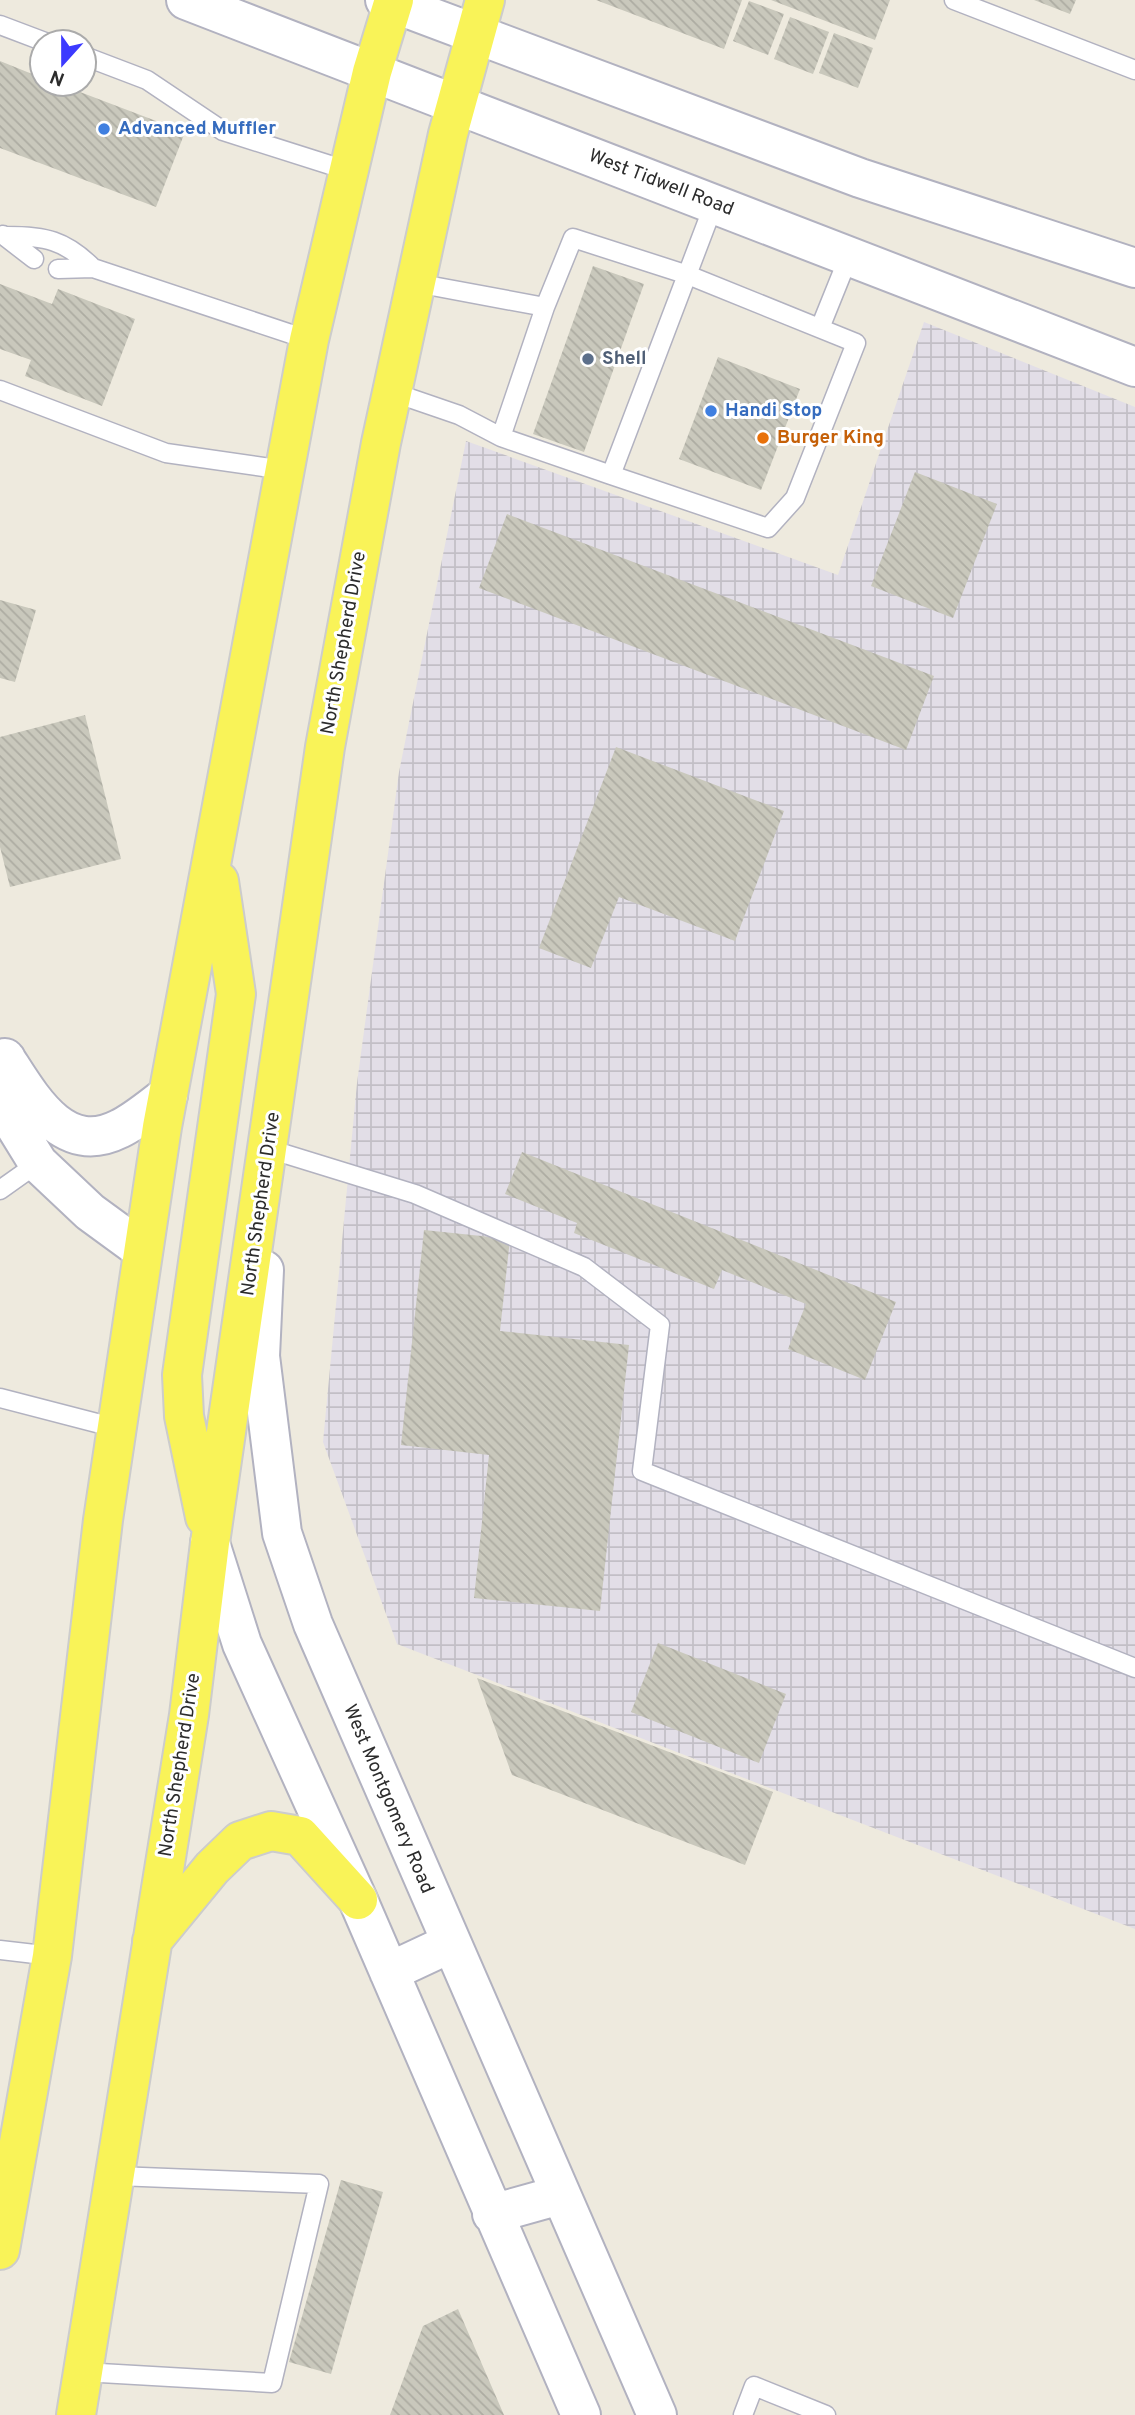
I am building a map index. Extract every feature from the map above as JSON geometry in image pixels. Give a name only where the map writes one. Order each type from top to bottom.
[{"type":"main road","name":"West Tidwell Road","points":[[186,0],[1135,367]]},
{"type":"main road","points":[[0,2250],[52,1956],[116,1428],[168,1095],[215,855],[309,340],[391,1],[481,17],[860,178],[1135,268]]},
{"type":"main road","name":"North Shepherd Drive","points":[[76,2415],[117,2176],[189,1715],[211,1543],[325,747],[392,392],[455,104],[481,17]]},
{"type":"main road","points":[[215,855],[236,995],[182,1375],[184,1416],[211,1543],[242,1644],[358,1900],[581,2415]]},
{"type":"main road","points":[[3,1053],[42,1111],[65,1132],[97,1137],[120,1129],[168,1095]]},
{"type":"main road","points":[[3,1053],[9,1116],[38,1163],[81,1205],[142,1250]]},
{"type":"main road","name":"West Montgomery Road","points":[[269,1149],[260,1356],[282,1533],[313,1624],[657,2415]]},
{"type":"main road","points":[[152,1941],[212,1868],[240,1840],[271,1831],[300,1836],[358,1900]]},
{"type":"main road","points":[[389,1972],[451,1943]]},
{"type":"main road","points":[[492,2214],[560,2195]]},
{"type":"lane","points":[[954,0],[1135,70]]},
{"type":"lane","points":[[0,25],[28,36]]},
{"type":"lane","points":[[98,62],[147,80],[223,131],[349,171]]},
{"type":"lane","points":[[611,475],[714,204]]},
{"type":"lane","points":[[3,235],[40,236],[74,250],[93,268]]},
{"type":"lane","points":[[3,235],[34,259]]},
{"type":"lane","points":[[392,392],[459,415],[501,437],[768,528],[795,498],[856,342],[688,275],[573,238],[545,307],[501,437]]},
{"type":"lane","points":[[820,328],[849,256]]},
{"type":"lane","points":[[58,269],[93,268],[309,340]]},
{"type":"lane","points":[[416,283],[545,307]]},
{"type":"lane","points":[[0,390],[166,453],[284,470]]},
{"type":"lane","points":[[269,1149],[415,1194],[584,1267],[660,1325],[642,1471],[1135,1668]]},
{"type":"lane","points":[[0,1190],[38,1163]]},
{"type":"lane","points":[[0,1398],[116,1428]]},
{"type":"lane","points":[[0,1950],[52,1956]]},
{"type":"lane","points":[[83,2372],[272,2383],[319,2184],[117,2176]]},
{"type":"lane","points":[[743,2415],[754,2386],[826,2415]]},
{"type":"shaded area","points":[[924,322],[1135,407],[1135,1929],[397,1644],[323,1442],[357,1083],[399,772],[466,441],[838,575]]},
{"type":"building","points":[[596,0],[742,0],[724,49]]},
{"type":"building","points":[[771,0],[890,0],[875,40]]},
{"type":"building","points":[[1034,0],[1076,0],[1070,14]]},
{"type":"building","points":[[749,1],[784,14],[768,55],[733,41]]},
{"type":"building","points":[[790,17],[829,32],[813,74],[774,59]]},
{"type":"building","points":[[834,33],[873,48],[858,88],[819,73]]},
{"type":"building","points":[[0,61],[28,72],[28,98],[96,98],[185,132],[156,207],[0,148]]},
{"type":"building","name":"Shell","points":[[593,266],[644,284],[584,452],[533,434]]},
{"type":"building","points":[[0,284],[52,304],[58,289],[135,319],[102,406],[25,376],[31,360],[0,349]]},
{"type":"building","points":[[718,357],[800,389],[761,490],[679,459]]},
{"type":"building","points":[[915,472],[997,504],[953,618],[871,586]]},
{"type":"building","points":[[507,514],[934,676],[906,750],[479,588]]},
{"type":"building","points":[[0,600],[36,610],[15,682],[0,678]]},
{"type":"building","points":[[85,715],[121,859],[10,887],[0,847],[0,737]]},
{"type":"building","points":[[616,747],[784,811],[735,941],[619,897],[591,968],[539,948]]},
{"type":"building","points":[[522,1152],[896,1302],[865,1380],[788,1349],[806,1304],[722,1270],[714,1289],[574,1233],[577,1223],[505,1194]]},
{"type":"building","points":[[424,1230],[510,1239],[500,1331],[629,1345],[600,1611],[474,1598],[489,1455],[401,1445]]},
{"type":"building","points":[[658,1643],[786,1694],[759,1763],[631,1712]]},
{"type":"building","points":[[477,1678],[773,1792],[745,1865],[512,1775]]},
{"type":"building","points":[[341,2180],[383,2192],[331,2374],[289,2362]]},
{"type":"building","points":[[458,2309],[504,2415],[390,2415],[423,2326]]},
{"type":"place","name":"Advanced Muffler","points":[[104,129]]},
{"type":"place","name":"Shell","points":[[588,359]]},
{"type":"place","name":"Handi Stop","points":[[711,411]]},
{"type":"place","name":"Burger King","points":[[763,438]]}]
